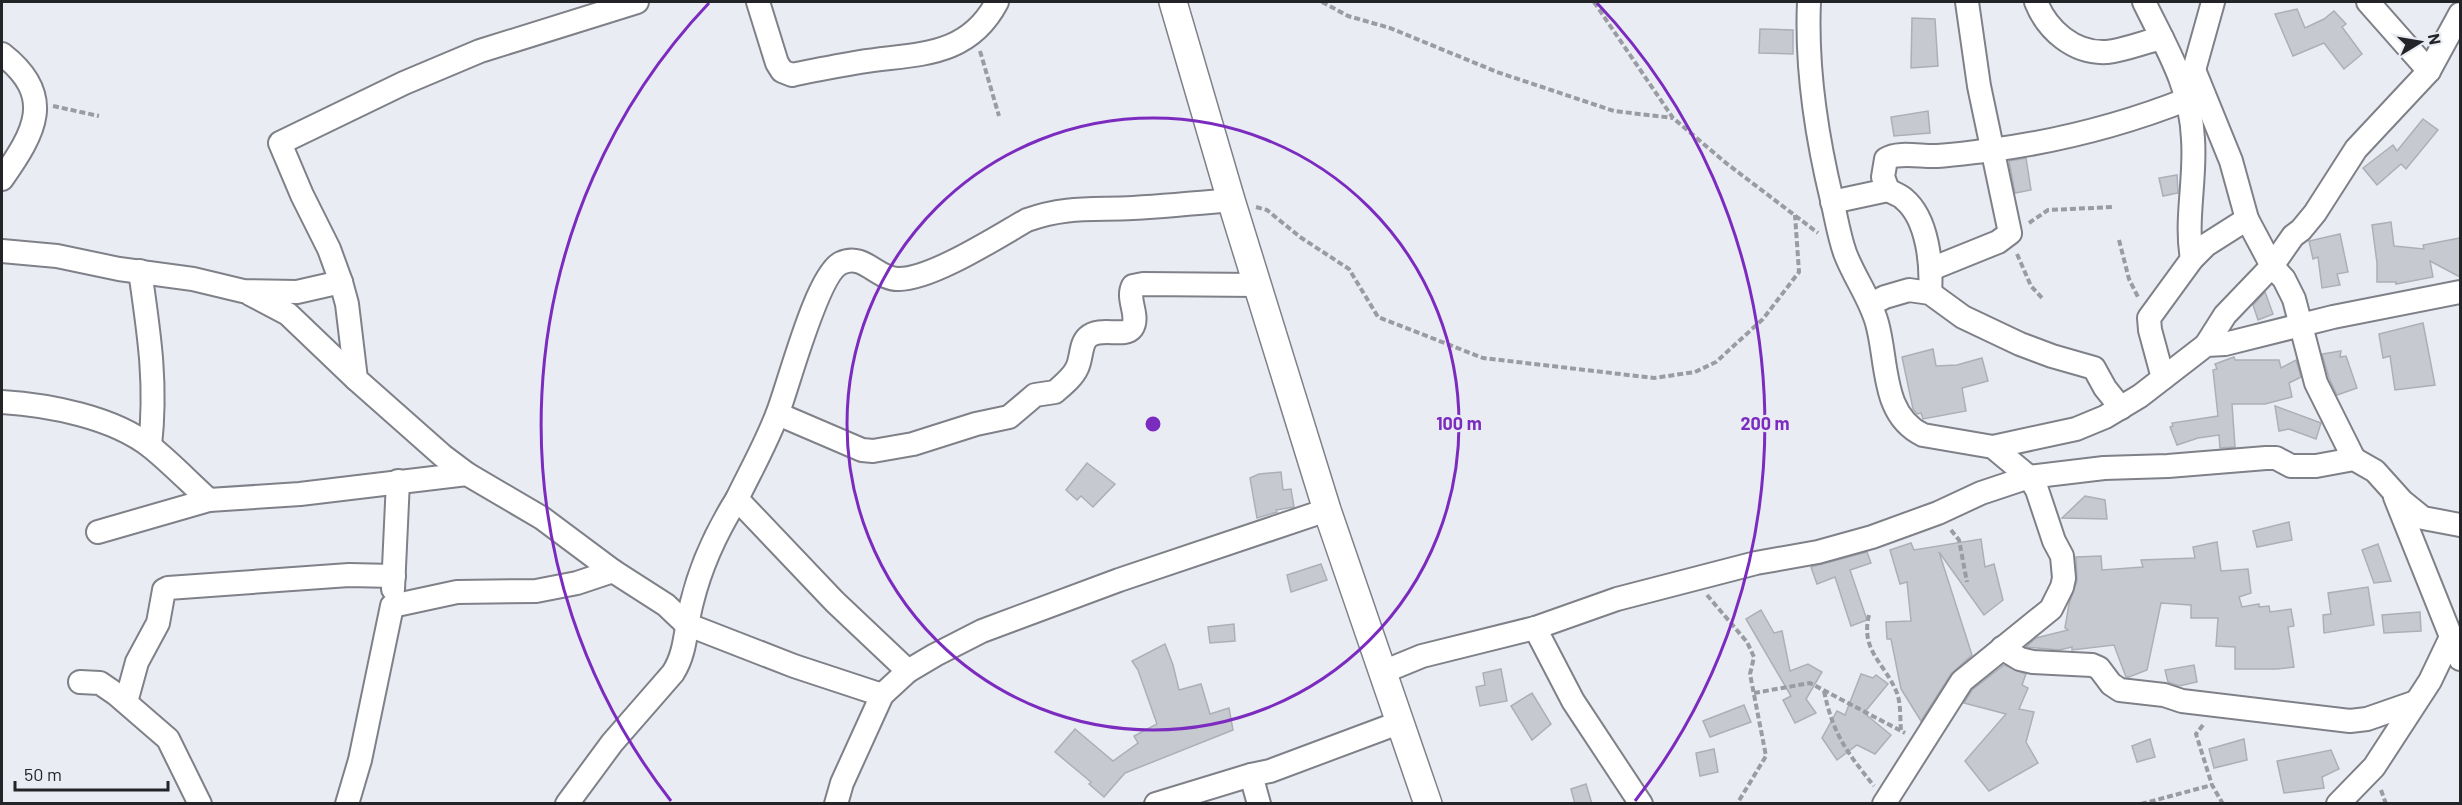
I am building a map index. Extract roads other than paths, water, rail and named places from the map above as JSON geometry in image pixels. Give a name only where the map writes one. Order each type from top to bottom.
[{"type":"street","points":[[356,379],[341,282],[329,249],[305,203],[280,144],[404,83],[480,51],[637,2]]},
{"type":"street","points":[[758,2],[777,63],[785,74],[924,55],[938,51],[974,33],[990,15],[997,2]]},
{"type":"street","points":[[1173,2],[1231,200],[1327,510],[1428,804]]},
{"type":"street","points":[[1809,2],[1808,59],[1820,152],[1845,252],[1857,281],[1871,304],[1882,345],[1893,405],[1905,422],[1913,430],[1923,435],[1993,447],[2076,429],[2121,408],[2206,345],[2225,315],[2272,266],[2293,236],[2315,213],[2356,149],[2429,71],[2460,14]]},
{"type":"street","points":[[1931,269],[1998,242],[2010,233],[1978,86],[1966,2]]},
{"type":"street","points":[[2036,2],[2058,35],[2086,49],[2109,51],[2162,38]]},
{"type":"street","points":[[2144,2],[2162,38],[2187,73],[2232,161],[2247,219],[2272,266],[2290,288],[2316,383],[2354,459],[2375,471],[2422,518],[2460,525]]},
{"type":"street","points":[[2192,259],[2189,238],[2193,140],[2187,73],[2215,2]]},
{"type":"street","points":[[2368,2],[2429,71]]},
{"type":"street","points":[[2,54],[15,64],[36,102],[35,122],[23,149],[2,179]]},
{"type":"street","points":[[1930,293],[1931,269],[1924,233],[1916,215],[1905,200],[1888,190],[1883,177],[1884,164],[1890,157],[1938,156],[1992,150],[2104,128],[2143,117],[2188,99]]},
{"type":"street","points":[[1832,202],[1888,190]]},
{"type":"street","points":[[567,804],[612,743],[681,661],[685,648],[687,624],[706,559],[720,526],[737,499],[778,414],[811,315],[831,269],[852,260],[862,261],[888,278],[916,277],[1042,214],[1066,209],[1131,208],[1231,200]]},
{"type":"street","points":[[2163,378],[2149,318],[2192,259],[2206,245],[2247,219]]},
{"type":"street","points":[[2,251],[57,256],[193,279],[243,291],[297,292],[341,282]]},
{"type":"street","points":[[140,271],[153,364],[154,412],[150,446]]},
{"type":"street","points":[[778,414],[862,450],[886,450],[913,444],[976,424],[1009,417],[1035,395],[1055,392],[1078,366],[1083,343],[1088,336],[1100,331],[1127,332],[1134,325],[1131,296],[1133,286],[1143,284],[1258,285]]},
{"type":"street","points":[[243,291],[288,314],[356,379],[443,456],[468,474],[542,518],[613,572],[666,605],[687,624],[794,666],[882,695]]},
{"type":"street","points":[[1871,304],[1885,297],[1909,291],[1930,293],[1963,317],[2020,344],[2094,368],[2105,388],[2121,408]]},
{"type":"street","points":[[2206,345],[2225,344],[2383,305],[2460,292]]},
{"type":"street","points":[[2,402],[41,406],[123,429],[150,446],[209,500]]},
{"type":"street","points":[[1884,802],[1962,681],[2051,609],[2062,588],[2064,578],[2062,556],[2054,541],[2037,490],[2029,477],[1993,447]]},
{"type":"street","points":[[1383,672],[1422,656],[1535,628],[1617,599],[1693,578],[1756,563],[1818,552],[1872,537],[1938,513],[1981,493],[2029,477],[2104,468],[2168,466],[2266,458],[2276,458],[2291,466],[2316,466],[2354,459]]},
{"type":"street","points":[[98,532],[209,500],[300,494],[468,474]]},
{"type":"street","points":[[348,804],[362,750],[392,606],[398,481]]},
{"type":"street","points":[[2392,490],[2460,659]]},
{"type":"street","points":[[737,499],[835,602],[908,671]]},
{"type":"street","points":[[836,804],[842,783],[882,695],[908,671],[993,627],[1119,580],[1327,510]]},
{"type":"street","points":[[392,606],[457,592],[536,591],[578,584],[613,572]]},
{"type":"street","points":[[126,702],[137,662],[158,622],[161,598],[164,590],[168,588],[350,574],[393,576]]},
{"type":"street","points":[[1535,628],[1573,701],[1641,804]]},
{"type":"street","points":[[2338,804],[2374,767],[2413,703],[2430,681],[2451,637]]},
{"type":"street","points":[[2002,648],[2020,660],[2068,663],[2099,668],[2111,684],[2128,692],[2156,694],[2182,701],[2350,721],[2413,703]]},
{"type":"street","points":[[80,682],[100,683],[126,702],[168,739],[200,804]]},
{"type":"street","points":[[1156,804],[1270,771],[1401,722]]},
{"type":"street","points":[[1251,775],[1259,804]]}]
